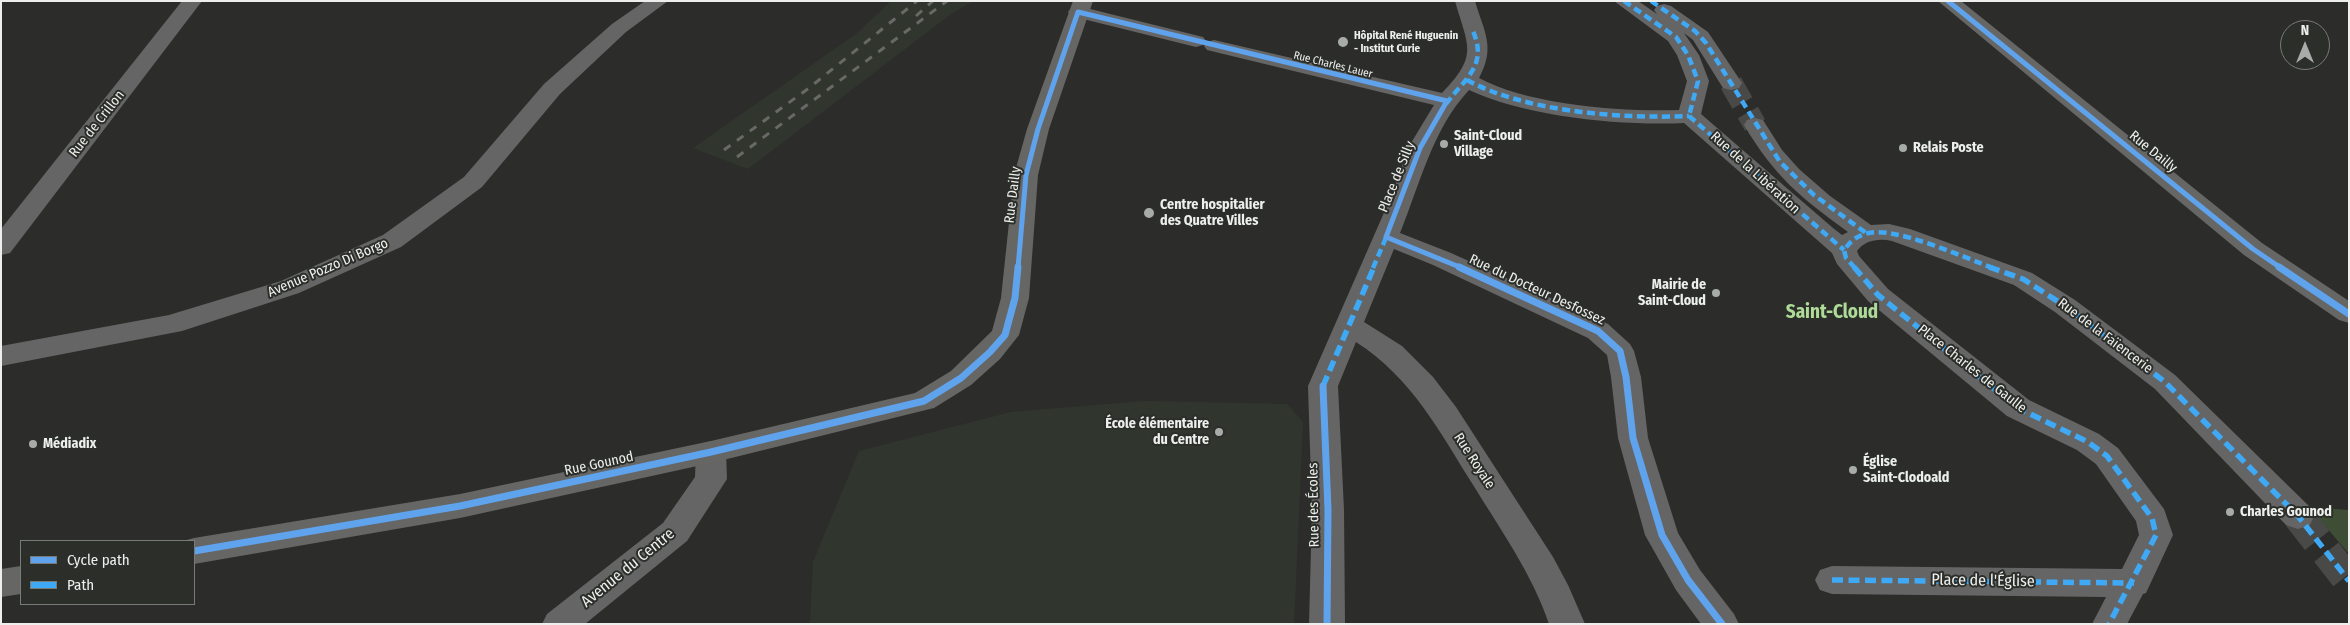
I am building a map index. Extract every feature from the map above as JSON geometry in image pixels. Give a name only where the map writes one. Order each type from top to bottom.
[{"type":"main road","name":"Rue Dailly","points":[[1948,1],[2252,249],[2349,314]]},
{"type":"main road","name":"Rue Dailly","points":[[990,352],[1005,335],[1012,319],[1026,175],[1038,129],[1080,7]]},
{"type":"main road","name":"Rue Gounod","points":[[195,551],[460,506],[711,452],[924,400],[961,378],[990,352]]},
{"type":"main road","points":[[1,583],[20,580]]},
{"type":"street","name":"Rue de Crillon","points":[[1,247],[192,1]]},
{"type":"street","name":"Avenue Pozzo Di Borgo","points":[[1,356],[172,324],[290,287],[392,241],[473,182],[552,90],[619,28],[658,1]]},
{"type":"street","name":"Place de Silly","points":[[1323,386],[1386,237],[1420,148],[1447,101],[1467,80],[1475,66],[1479,50],[1465,1]]},
{"type":"street","points":[[1467,80],[1496,94],[1584,112],[1632,118],[1689,116],[1698,82],[1688,56],[1676,37],[1624,1]]},
{"type":"street","points":[[1651,1],[1701,36],[1731,83]]},
{"type":"street","name":"Rue Charles Lauer","points":[[1080,7],[1205,44],[1447,101]]},
{"type":"street","name":"Rue de la Libération","points":[[1689,116],[1728,146],[1785,201],[1855,241]]},
{"type":"street","name":"Rue de la Libération","points":[[1755,125],[1775,156],[1795,179],[1818,199],[1855,241]]},
{"type":"street","name":"Rue de la Faïencerie","points":[[1855,241],[1878,232],[1901,235],[2023,279],[2065,306],[2165,382],[2298,516]]},
{"type":"street","name":"Rue du Docteur Desfossez","points":[[1386,237],[1442,259],[1598,331],[1620,351],[1626,377],[1633,438],[1662,536],[1688,580],[1722,624]]},
{"type":"street","name":"Place Charles de Gaulle","points":[[1855,241],[1846,258],[1878,295],[2018,408],[2088,442],[2098,449],[2117,468],[2147,509],[2155,527],[2156,536],[2134,583],[2109,624]]},
{"type":"street","name":"Rue Royale","points":[[1348,324],[1398,358],[1444,415],[1538,558],[1552,586],[1567,624]]},
{"type":"street","name":"Rue des Écoles","points":[[1323,386],[1328,510],[1327,624]]},
{"type":"street","name":"Avenue du Centre","points":[[559,624],[675,532],[711,479],[711,452]]},
{"type":"street","name":"Place de l'Église","points":[[1832,580],[2134,583]]},
{"type":"shaded area","points":[[891,1],[973,1],[951,14],[748,169],[693,148],[856,34]]},
{"type":"shaded area","points":[[1145,401],[1287,404],[1303,422],[1294,624],[810,624],[813,562],[859,451],[1011,412]]},
{"type":"green space","points":[[2309,507],[2349,510],[2349,554]]},
{"type":"tunnel","points":[[1731,83],[1755,125]]},
{"type":"tunnel","points":[[2298,516],[2349,581]]},
{"type":"railway","points":[[724,150],[809,88],[917,1]]},
{"type":"railway","points":[[916,16],[933,1]]},
{"type":"railway","points":[[737,157],[947,1]]},
{"type":"marked path","points":[[1624,1],[1676,37],[1688,55],[1698,81],[1689,116]]},
{"type":"marked path","points":[[1651,1],[1695,31],[1706,43],[1770,149],[1790,174],[1814,195],[1866,233]]},
{"type":"marked path","points":[[1446,104],[1467,79],[1478,58],[1478,43],[1473,31]]},
{"type":"marked path","points":[[1467,80],[1506,97],[1583,111],[1635,116],[1689,116]]},
{"type":"marked path","points":[[1689,116],[1729,148],[1844,250]]},
{"type":"marked path","points":[[2109,624],[2152,546],[2156,535],[2152,518],[2107,456],[2088,442],[2018,408],[1878,295],[1846,258],[1844,250],[1852,240],[1866,233],[1878,232],[1901,235],[2023,279],[2065,306],[2165,382],[2298,516],[2349,581]]},
{"type":"marked path","points":[[1323,386],[1388,233]]},
{"type":"marked path","points":[[1832,580],[2134,583]]},
{"type":"cycle path","points":[[1948,1],[2253,249],[2349,314]]},
{"type":"cycle path","points":[[195,551],[460,506],[711,452],[924,401],[961,378],[990,352],[1005,335],[1011,319],[1015,298],[1026,175],[1038,129],[1078,12],[1447,101],[1420,148],[1386,237],[1442,259],[1598,331],[1620,351],[1626,377],[1633,438],[1662,535],[1688,580],[1722,624]]},
{"type":"cycle path","points":[[1323,386],[1328,510],[1327,624]]},
{"type":"place","name":"Hôpital René Huguenin - Institut Curie","points":[[1343,42]]},
{"type":"place","name":"Saint-Cloud Village","points":[[1444,144]]},
{"type":"place","name":"Relais Poste","points":[[1903,148]]},
{"type":"place","name":"Centre hospitalier des Quatre Villes","points":[[1149,213]]},
{"type":"place","name":"Mairie de Saint-Cloud","points":[[1716,293]]},
{"type":"place","name":"École élémentaire du Centre","points":[[1219,432]]},
{"type":"place","name":"Médiadix","points":[[33,444]]},
{"type":"place","name":"Église Saint-Clodoald","points":[[1853,470]]},
{"type":"place","name":"Charles Gounod","points":[[2230,512]]},
{"type":"district","name":"Saint-Cloud","points":[[1832,313]]}]
